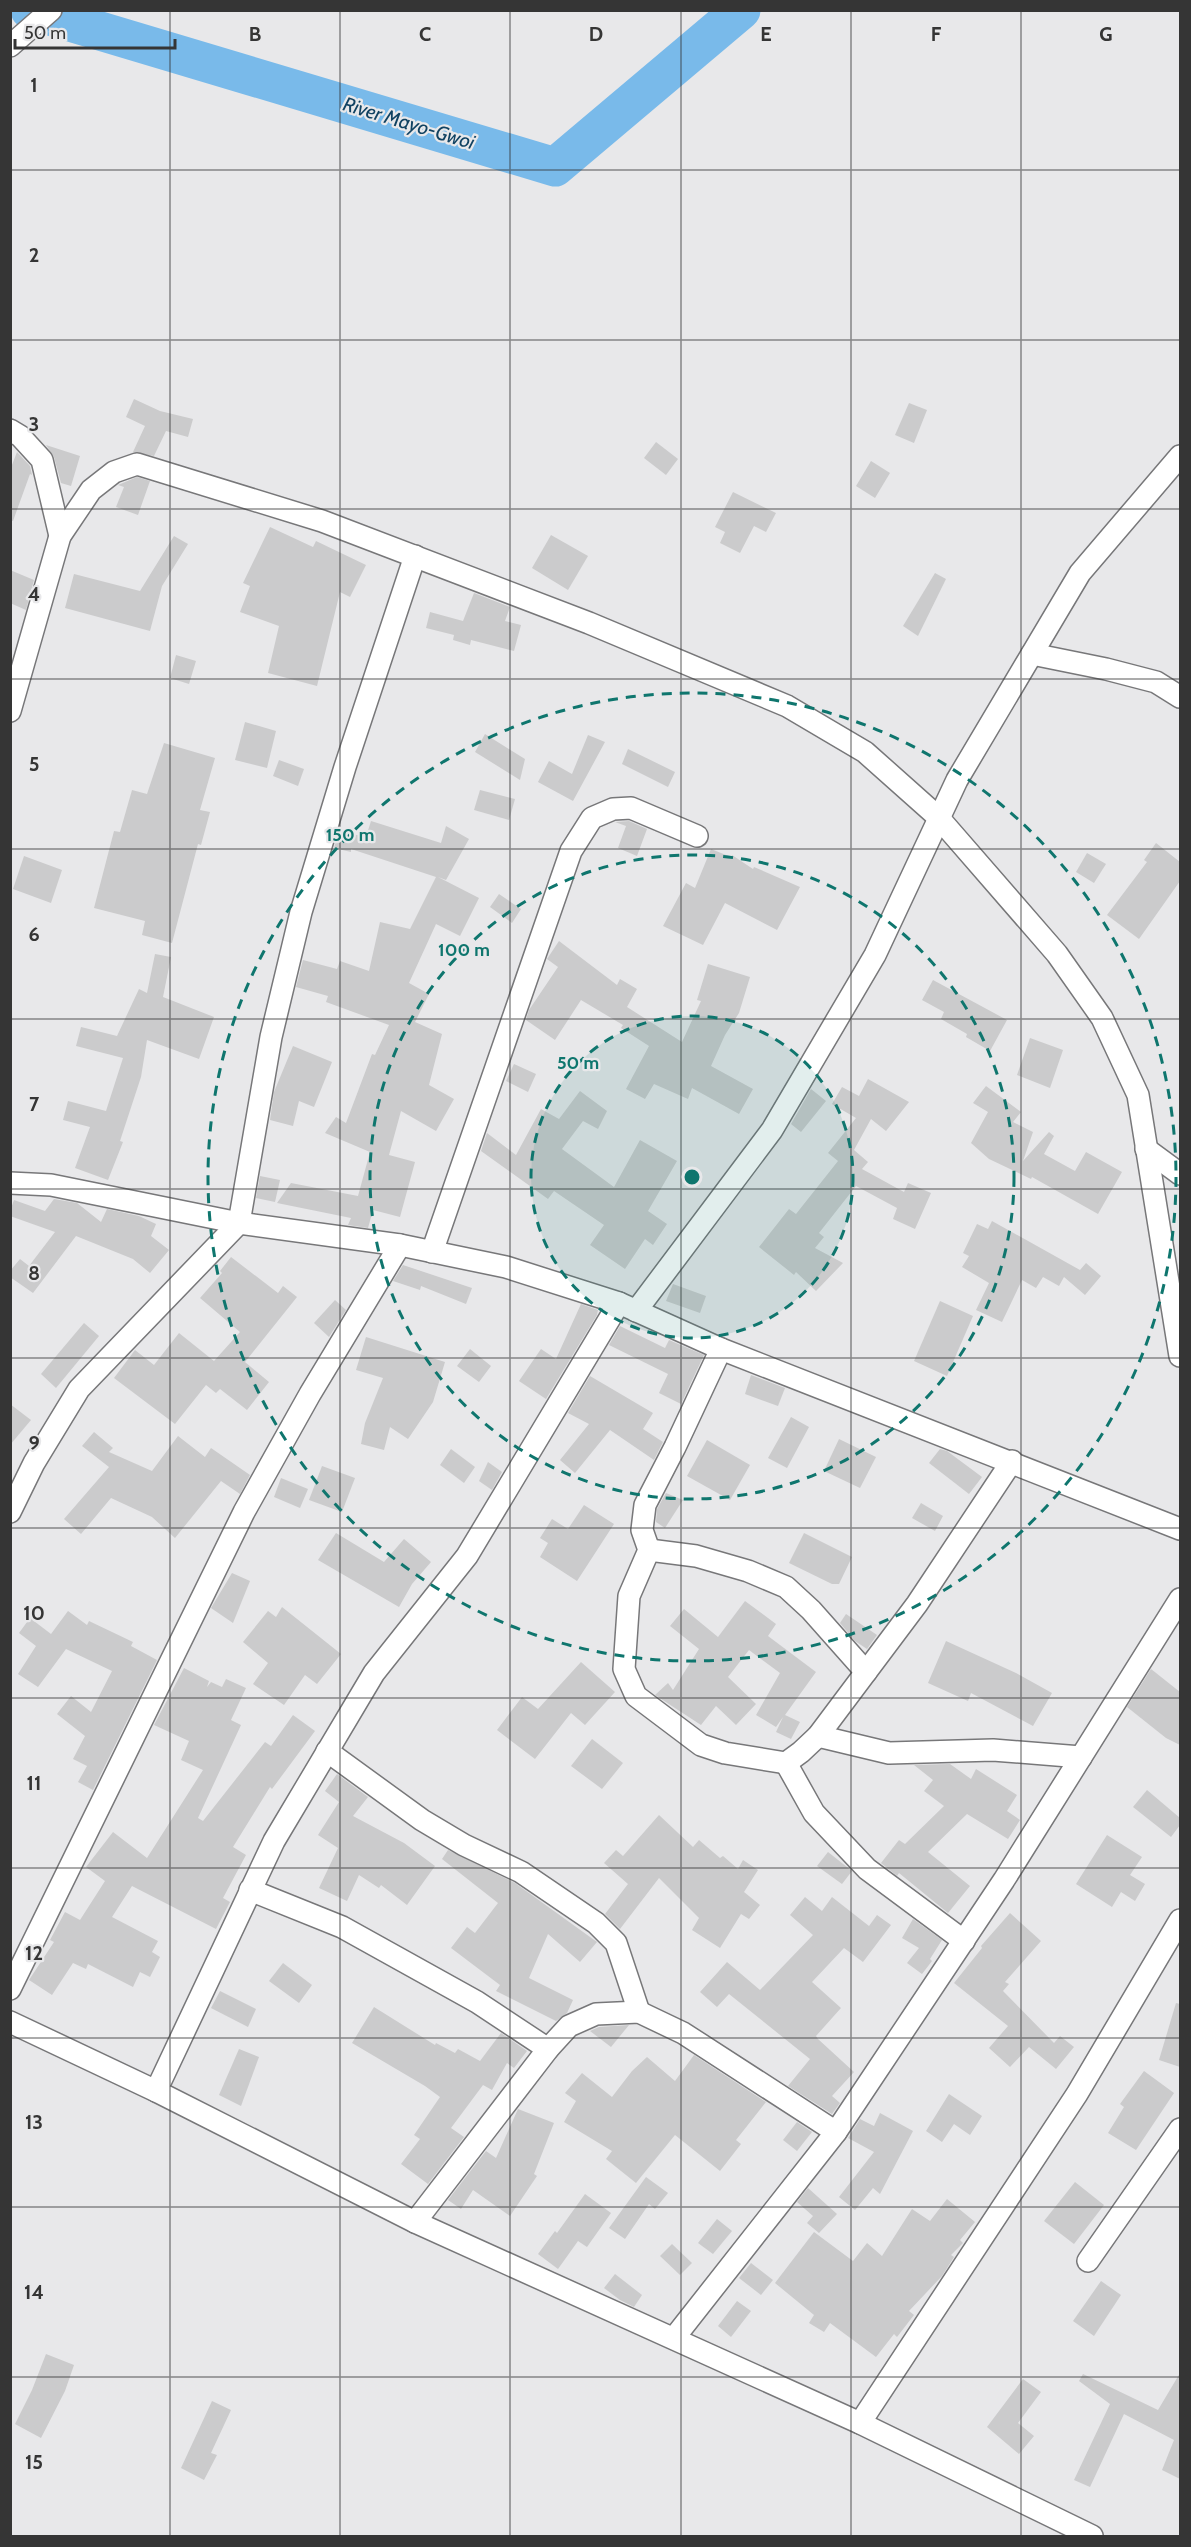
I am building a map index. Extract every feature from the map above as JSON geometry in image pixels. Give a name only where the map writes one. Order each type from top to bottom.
[{"type":"street","points":[[10,46],[51,10]]},
{"type":"street","points":[[10,430],[20,436],[42,460],[60,536]]},
{"type":"street","points":[[156,2091],[274,1841],[374,1673],[467,1556],[628,1307],[772,1130],[875,955],[957,780],[1080,573],[1180,456]]},
{"type":"street","points":[[10,711],[60,536],[91,490],[114,472],[137,464],[321,521],[589,623],[787,706],[865,752],[938,817],[1057,954],[1102,1018],[1138,1095],[1180,1356]]},
{"type":"street","points":[[10,1512],[34,1463],[79,1389],[239,1223],[271,1037],[301,912],[345,767],[415,556]]},
{"type":"street","points":[[1032,654],[1156,682],[1180,697]]},
{"type":"street","points":[[432,1252],[571,851],[592,818],[613,809],[631,808],[697,836]]},
{"type":"street","points":[[1146,1149],[1180,1174]]},
{"type":"street","points":[[10,1183],[51,1185],[239,1223],[400,1245],[506,1267],[628,1307],[721,1349],[1180,1528]]},
{"type":"street","points":[[10,1989],[244,1512],[310,1394],[400,1245]]},
{"type":"street","points":[[721,1349],[645,1505],[642,1530],[649,1550],[629,1596],[624,1669],[636,1696],[701,1745],[725,1753],[786,1763],[801,1752],[818,1736],[917,1604],[1012,1461]]},
{"type":"street","points":[[649,1550],[696,1556],[748,1571],[786,1587],[811,1610],[866,1672]]},
{"type":"street","points":[[674,2338],[836,2132],[964,1941],[1180,1599]]},
{"type":"street","points":[[818,1736],[889,1753],[993,1750],[1081,1757]]},
{"type":"street","points":[[327,1751],[422,1820],[464,1845],[521,1872],[596,1923],[616,1943],[639,2012]]},
{"type":"street","points":[[786,1763],[814,1813],[867,1869],[964,1941]]},
{"type":"street","points":[[250,1890],[342,1927],[477,2002],[548,2049]]},
{"type":"street","points":[[860,2423],[1077,2094],[1180,1920]]},
{"type":"street","points":[[415,2222],[568,2026],[596,2014],[639,2012],[683,2033],[836,2132]]},
{"type":"street","points":[[10,2022],[156,2091],[415,2222],[860,2423],[1092,2536]]},
{"type":"street","points":[[1088,2261],[1180,2129]]},
{"type":"building","points":[[134,399],[160,411],[193,419],[188,437],[166,431],[154,456],[133,452],[145,426],[126,417]]},
{"type":"building","points":[[909,403],[927,410],[914,443],[895,435]]},
{"type":"building","points":[[656,442],[678,459],[666,475],[644,458]]},
{"type":"building","points":[[46,445],[80,456],[71,486],[61,483],[54,457]]},
{"type":"building","points":[[17,452],[30,466],[32,475],[30,474],[13,521],[10,520],[10,470]]},
{"type":"building","points":[[871,461],[890,473],[875,498],[856,486]]},
{"type":"building","points":[[137,477],[150,481],[138,515],[116,507],[124,487],[118,485]]},
{"type":"building","points":[[733,492],[776,513],[766,532],[754,526],[740,553],[720,543],[725,532],[715,527]]},
{"type":"building","points":[[270,527],[313,547],[316,541],[366,565],[350,597],[340,592],[317,686],[268,673],[279,626],[240,612],[250,586],[243,583]]},
{"type":"building","points":[[551,535],[588,556],[568,590],[532,568]]},
{"type":"building","points":[[174,536],[188,544],[162,586],[150,631],[65,608],[74,574],[140,591]]},
{"type":"building","points":[[10,570],[34,580],[26,610],[10,603]]},
{"type":"building","points":[[935,573],[946,579],[918,636],[903,626]]},
{"type":"building","points":[[474,593],[510,607],[505,621],[521,625],[514,651],[471,640],[470,645],[453,640],[454,635],[426,628],[430,612],[463,621]]},
{"type":"building","points":[[176,655],[196,661],[189,684],[170,678]]},
{"type":"building","points":[[245,722],[276,731],[267,768],[235,760]]},
{"type":"building","points":[[485,734],[525,759],[520,780],[475,752]]},
{"type":"building","points":[[588,735],[605,742],[573,801],[538,782],[549,761],[572,774]]},
{"type":"building","points":[[164,743],[215,758],[200,810],[210,812],[201,845],[198,844],[172,943],[142,935],[145,921],[94,908],[114,831],[120,832],[132,790],[147,794]]},
{"type":"building","points":[[628,749],[675,772],[668,787],[622,764]]},
{"type":"building","points":[[279,760],[304,769],[298,786],[273,776]]},
{"type":"building","points":[[480,790],[515,799],[509,820],[474,810]]},
{"type":"building","points":[[371,821],[441,843],[446,826],[469,839],[446,880],[438,877],[479,898],[460,936],[436,924],[409,983],[429,994],[415,1022],[442,1034],[429,1085],[454,1099],[436,1131],[401,1111],[389,1155],[415,1162],[400,1217],[373,1210],[368,1228],[348,1225],[351,1218],[277,1203],[291,1183],[358,1196],[370,1152],[325,1133],[336,1117],[346,1123],[372,1054],[375,1055],[389,1025],[326,1002],[328,996],[296,987],[303,960],[337,969],[340,961],[369,971],[380,922],[410,929],[436,877],[351,849],[351,852],[334,848],[339,831],[366,837]]},
{"type":"building","points":[[629,821],[647,829],[637,856],[618,848],[626,826],[615,822]]},
{"type":"building","points":[[1156,843],[1180,862],[1180,881],[1139,939],[1107,915],[1147,862],[1144,860]]},
{"type":"building","points":[[711,849],[731,857],[732,855],[753,869],[754,867],[800,887],[777,930],[725,903],[703,945],[663,926],[686,883],[695,888]]},
{"type":"building","points":[[1087,853],[1106,864],[1094,883],[1076,872]]},
{"type":"building","points":[[24,856],[62,870],[51,903],[13,889]]},
{"type":"building","points":[[499,894],[521,909],[512,923],[490,907]]},
{"type":"building","points":[[559,941],[617,985],[620,979],[637,989],[627,1007],[682,1042],[701,1001],[697,1000],[708,964],[750,977],[739,1013],[725,1035],[711,1066],[753,1089],[739,1114],[692,1088],[688,1099],[654,1084],[645,1099],[626,1089],[649,1046],[621,1028],[623,1025],[581,1000],[555,1040],[526,1020],[529,1010],[558,967],[547,959]]},
{"type":"building","points":[[155,954],[171,957],[163,997],[214,1017],[199,1059],[147,1040],[141,1077],[120,1141],[123,1142],[108,1180],[75,1168],[90,1127],[63,1120],[68,1101],[106,1111],[123,1058],[76,1046],[81,1027],[117,1036],[139,989],[147,993]]},
{"type":"building","points":[[933,980],[1007,1020],[990,1051],[941,1019],[944,1012],[922,1000]]},
{"type":"building","points":[[1030,1038],[1063,1050],[1050,1088],[1017,1075]]},
{"type":"building","points":[[293,1046],[332,1062],[314,1107],[299,1101],[293,1126],[270,1120],[274,1092]]},
{"type":"building","points":[[514,1064],[536,1074],[528,1092],[506,1081]]},
{"type":"building","points":[[868,1079],[909,1102],[886,1131],[871,1119],[854,1150],[868,1162],[862,1169],[904,1192],[908,1183],[931,1193],[915,1229],[893,1219],[897,1208],[856,1186],[819,1233],[824,1237],[815,1248],[843,1263],[816,1291],[796,1272],[794,1275],[759,1247],[789,1209],[796,1214],[838,1161],[828,1153],[856,1118],[832,1104],[842,1087],[859,1096]]},
{"type":"building","points":[[986,1086],[1021,1112],[1013,1122],[1033,1132],[1023,1161],[1049,1132],[1054,1136],[1044,1154],[1075,1171],[1086,1152],[1122,1172],[1098,1214],[1032,1177],[1031,1179],[989,1159],[971,1143],[988,1112],[973,1103]]},
{"type":"building","points":[[811,1089],[826,1101],[801,1132],[791,1124]]},
{"type":"building","points":[[580,1091],[607,1111],[598,1129],[583,1121],[562,1149],[614,1187],[640,1140],[677,1161],[648,1211],[667,1224],[653,1245],[645,1239],[625,1269],[590,1245],[604,1225],[554,1191],[548,1199],[481,1151],[487,1133],[516,1155],[541,1109],[559,1119]]},
{"type":"building","points":[[260,1176],[280,1180],[275,1202],[256,1198]]},
{"type":"building","points":[[54,1199],[77,1203],[101,1222],[107,1209],[139,1216],[156,1224],[151,1236],[169,1250],[150,1273],[133,1259],[76,1236],[33,1293],[10,1277],[10,1271],[20,1259],[29,1266],[55,1232],[10,1216],[10,1211],[14,1200],[45,1211]]},
{"type":"building","points":[[992,1221],[1080,1270],[1086,1263],[1101,1276],[1085,1295],[1064,1277],[1059,1286],[1043,1277],[1036,1288],[1022,1280],[1002,1322],[976,1310],[989,1283],[962,1267],[969,1256],[963,1253],[977,1224],[988,1229]]},
{"type":"building","points":[[231,1257],[278,1293],[283,1286],[297,1297],[245,1362],[269,1382],[247,1410],[220,1389],[216,1393],[206,1385],[175,1424],[114,1378],[135,1350],[154,1365],[179,1333],[214,1361],[240,1332],[200,1298],[222,1273],[220,1271]]},
{"type":"building","points":[[403,1265],[472,1288],[466,1304],[421,1286],[420,1290],[393,1281]]},
{"type":"building","points":[[673,1284],[706,1296],[700,1313],[666,1301]]},
{"type":"building","points":[[335,1300],[346,1310],[329,1337],[314,1323]]},
{"type":"building","points":[[940,1301],[973,1316],[947,1376],[914,1361]]},
{"type":"building","points":[[581,1304],[598,1310],[597,1315],[546,1399],[519,1381],[541,1349],[556,1359]]},
{"type":"building","points":[[84,1323],[99,1336],[56,1388],[41,1374]]},
{"type":"building","points":[[620,1326],[665,1348],[669,1340],[704,1355],[681,1404],[659,1393],[668,1374],[609,1345]]},
{"type":"building","points":[[366,1337],[445,1362],[433,1402],[408,1439],[390,1427],[384,1450],[361,1444],[365,1423],[383,1378],[356,1370]]},
{"type":"building","points":[[470,1349],[491,1366],[479,1382],[457,1366]]},
{"type":"building","points":[[751,1375],[785,1388],[778,1406],[745,1394]]},
{"type":"building","points":[[590,1376],[653,1413],[643,1429],[663,1442],[654,1460],[610,1430],[575,1473],[560,1460],[589,1424],[568,1413]]},
{"type":"building","points":[[10,1404],[31,1420],[10,1445]]},
{"type":"building","points":[[791,1417],[809,1427],[787,1468],[768,1458]]},
{"type":"building","points":[[94,1432],[113,1448],[109,1452],[152,1471],[178,1436],[205,1457],[211,1448],[250,1475],[240,1494],[221,1481],[175,1538],[152,1517],[111,1498],[81,1534],[64,1519],[109,1467],[82,1446]]},
{"type":"building","points":[[839,1439],[876,1457],[860,1488],[824,1471]]},
{"type":"building","points":[[707,1440],[750,1465],[730,1500],[687,1476]]},
{"type":"building","points":[[451,1449],[475,1467],[464,1483],[440,1465]]},
{"type":"building","points":[[940,1449],[947,1451],[982,1477],[969,1494],[929,1463]]},
{"type":"building","points":[[488,1462],[502,1472],[492,1490],[479,1481]]},
{"type":"building","points":[[322,1466],[355,1478],[342,1512],[309,1500]]},
{"type":"building","points":[[281,1478],[308,1489],[300,1508],[274,1497]]},
{"type":"building","points":[[666,1493],[683,1500],[665,1528],[656,1522],[657,1509]]},
{"type":"building","points":[[921,1503],[943,1516],[935,1531],[912,1518]]},
{"type":"building","points":[[584,1505],[614,1524],[577,1581],[540,1557],[548,1543],[540,1538],[552,1519],[568,1529]]},
{"type":"building","points":[[336,1533],[384,1562],[404,1539],[431,1562],[412,1584],[399,1607],[318,1560]]},
{"type":"building","points":[[804,1533],[852,1557],[839,1584],[832,1584],[789,1563]]},
{"type":"building","points":[[232,1573],[250,1581],[233,1623],[211,1608]]},
{"type":"building","points":[[745,1601],[776,1624],[768,1636],[816,1672],[785,1715],[800,1722],[791,1739],[776,1732],[783,1717],[776,1727],[756,1715],[780,1673],[749,1650],[728,1677],[756,1704],[736,1725],[716,1706],[701,1725],[655,1695],[668,1683],[673,1690],[699,1649],[670,1626],[684,1609],[718,1637]]},
{"type":"building","points":[[282,1607],[341,1654],[317,1684],[305,1675],[284,1705],[253,1684],[268,1663],[243,1642],[268,1611],[276,1617]]},
{"type":"building","points":[[68,1611],[87,1625],[89,1621],[133,1642],[131,1646],[157,1660],[93,1790],[78,1782],[87,1766],[73,1759],[85,1736],[57,1714],[71,1696],[91,1712],[112,1671],[66,1649],[38,1687],[18,1674],[36,1646],[19,1633],[30,1618],[51,1634]]},
{"type":"building","points":[[846,1614],[877,1635],[867,1649],[855,1641],[840,1623]]},
{"type":"building","points":[[946,1641],[1016,1673],[1052,1693],[1033,1726],[971,1693],[968,1701],[928,1683]]},
{"type":"building","points":[[581,1662],[615,1692],[585,1725],[571,1713],[535,1759],[497,1730],[522,1697],[538,1709]]},
{"type":"building","points":[[184,1668],[209,1681],[207,1687],[211,1682],[222,1687],[226,1679],[246,1688],[231,1720],[241,1725],[198,1818],[203,1821],[265,1742],[271,1746],[293,1715],[315,1731],[272,1789],[270,1787],[233,1847],[246,1855],[223,1898],[230,1902],[216,1929],[132,1886],[112,1917],[158,1941],[152,1952],[160,1957],[150,1977],[140,1972],[133,1987],[88,1964],[86,1969],[73,1963],[52,1995],[29,1980],[54,1942],[50,1940],[65,1912],[80,1920],[105,1881],[86,1867],[113,1832],[147,1858],[203,1770],[181,1760],[189,1741],[154,1725]]},
{"type":"building","points":[[1151,1669],[1180,1692],[1180,1745],[1166,1738],[1127,1707]]},
{"type":"building","points":[[592,1739],[623,1763],[602,1789],[571,1766]]},
{"type":"building","points":[[950,1764],[971,1779],[976,1769],[1017,1795],[1007,1811],[1020,1820],[1008,1839],[967,1814],[928,1852],[970,1886],[948,1913],[899,1873],[897,1876],[881,1863],[899,1840],[905,1844],[944,1806],[924,1791],[933,1780],[914,1765]]},
{"type":"building","points":[[337,1774],[368,1797],[353,1816],[404,1843],[435,1866],[407,1905],[381,1885],[379,1888],[359,1875],[347,1901],[319,1888],[338,1848],[318,1835],[339,1802],[325,1791]]},
{"type":"building","points":[[1147,1790],[1180,1818],[1180,1825],[1171,1837],[1133,1807]]},
{"type":"building","points":[[659,1815],[693,1847],[699,1840],[720,1858],[723,1856],[738,1869],[743,1860],[758,1870],[744,1892],[760,1905],[749,1919],[741,1914],[720,1948],[692,1930],[699,1918],[659,1878],[620,1929],[605,1914],[628,1884],[604,1863],[616,1850],[623,1856]]},
{"type":"building","points":[[1107,1835],[1142,1857],[1130,1875],[1145,1884],[1135,1901],[1121,1892],[1112,1907],[1076,1884]]},
{"type":"building","points":[[448,1850],[515,1883],[597,1942],[580,1962],[548,1934],[529,1978],[573,2000],[567,2013],[556,2021],[496,1991],[500,1985],[451,1948],[467,1927],[475,1933],[498,1903],[442,1859]]},
{"type":"building","points":[[828,1852],[852,1871],[842,1884],[817,1866]]},
{"type":"building","points":[[805,1897],[822,1911],[832,1897],[869,1926],[877,1915],[891,1925],[863,1962],[844,1948],[812,1982],[841,2008],[816,2036],[854,2072],[832,2096],[840,2103],[832,2114],[788,2086],[810,2059],[729,1994],[717,2007],[700,1992],[727,1962],[760,1990],[813,1935],[790,1915]]},
{"type":"building","points":[[1010,1913],[1041,1941],[1005,1982],[1009,1984],[1003,1991],[1054,2043],[1060,2036],[1074,2047],[1056,2069],[1029,2047],[1010,2067],[989,2048],[1008,2026],[954,1983],[982,1948],[981,1946]]},
{"type":"building","points":[[913,1919],[942,1940],[930,1959],[932,1961],[922,1974],[907,1963],[919,1948],[902,1938]]},
{"type":"building","points":[[283,1963],[312,1985],[299,2003],[269,1981]]},
{"type":"building","points":[[220,1991],[256,2009],[248,2027],[211,2008]]},
{"type":"building","points":[[1176,2003],[1180,2004],[1180,2067],[1159,2060]]},
{"type":"building","points":[[374,2007],[435,2045],[436,2043],[455,2053],[458,2049],[480,2061],[501,2033],[527,2051],[514,2068],[507,2063],[492,2090],[483,2085],[451,2128],[464,2137],[428,2184],[401,2164],[420,2139],[414,2135],[440,2097],[352,2043]]},
{"type":"building","points":[[629,2025],[611,2047],[590,2031],[599,2027]]},
{"type":"building","points":[[239,2049],[259,2057],[241,2106],[219,2095]]},
{"type":"building","points":[[694,2055],[766,2102],[736,2140],[741,2144],[720,2171],[675,2135],[636,2183],[606,2159],[612,2151],[564,2122],[576,2101],[565,2093],[582,2073],[612,2097],[632,2071],[647,2057],[675,2081]]},
{"type":"building","points":[[1144,2071],[1174,2093],[1136,2150],[1108,2133],[1124,2107],[1120,2104]]},
{"type":"building","points":[[949,2094],[982,2116],[970,2135],[954,2124],[942,2142],[926,2131]]},
{"type":"building","points":[[518,2109],[554,2123],[534,2174],[537,2176],[510,2216],[473,2190],[461,2209],[448,2200],[486,2151],[496,2158]]},
{"type":"building","points":[[880,2113],[913,2131],[880,2194],[873,2188],[855,2210],[839,2197],[874,2152],[848,2138],[860,2119],[874,2126]]},
{"type":"building","points":[[797,2122],[812,2132],[797,2151],[783,2140]]},
{"type":"building","points":[[646,2177],[668,2193],[655,2209],[649,2204],[625,2239],[609,2228]]},
{"type":"building","points":[[1075,2182],[1104,2205],[1074,2244],[1044,2221]]},
{"type":"building","points":[[808,2188],[837,2214],[819,2233],[807,2223],[813,2216],[797,2202]]},
{"type":"building","points":[[585,2194],[611,2213],[587,2247],[578,2241],[558,2269],[538,2254],[555,2231],[557,2233]]},
{"type":"building","points":[[947,2199],[975,2222],[960,2240],[963,2243],[951,2255],[954,2257],[942,2276],[909,2311],[914,2315],[897,2337],[894,2334],[876,2357],[830,2323],[824,2332],[809,2323],[814,2315],[775,2283],[814,2232],[853,2261],[867,2243],[882,2256],[912,2209],[930,2221]]},
{"type":"building","points":[[717,2219],[732,2231],[713,2254],[698,2243]]},
{"type":"building","points":[[672,2244],[692,2263],[680,2275],[660,2256]]},
{"type":"building","points":[[751,2263],[773,2280],[761,2295],[739,2278]]},
{"type":"building","points":[[615,2274],[642,2295],[634,2307],[604,2288]]},
{"type":"building","points":[[1101,2281],[1121,2295],[1094,2336],[1073,2321]]},
{"type":"building","points":[[737,2301],[751,2311],[731,2337],[718,2326]]},
{"type":"building","points":[[46,2354],[74,2365],[65,2391],[41,2438],[15,2424]]},
{"type":"building","points":[[1180,2373],[1180,2479],[1162,2470],[1174,2440],[1124,2414],[1090,2487],[1074,2480],[1110,2404],[1079,2381],[1083,2374],[1158,2410]]},
{"type":"building","points":[[1023,2379],[1041,2392],[1018,2423],[1034,2436],[1019,2454],[987,2427]]},
{"type":"building","points":[[212,2401],[231,2410],[211,2453],[217,2455],[204,2480],[181,2468]]},
{"type":"waterway","name":"River Mayo-Gwoi","points":[[30,10],[555,167],[741,10]]}]
